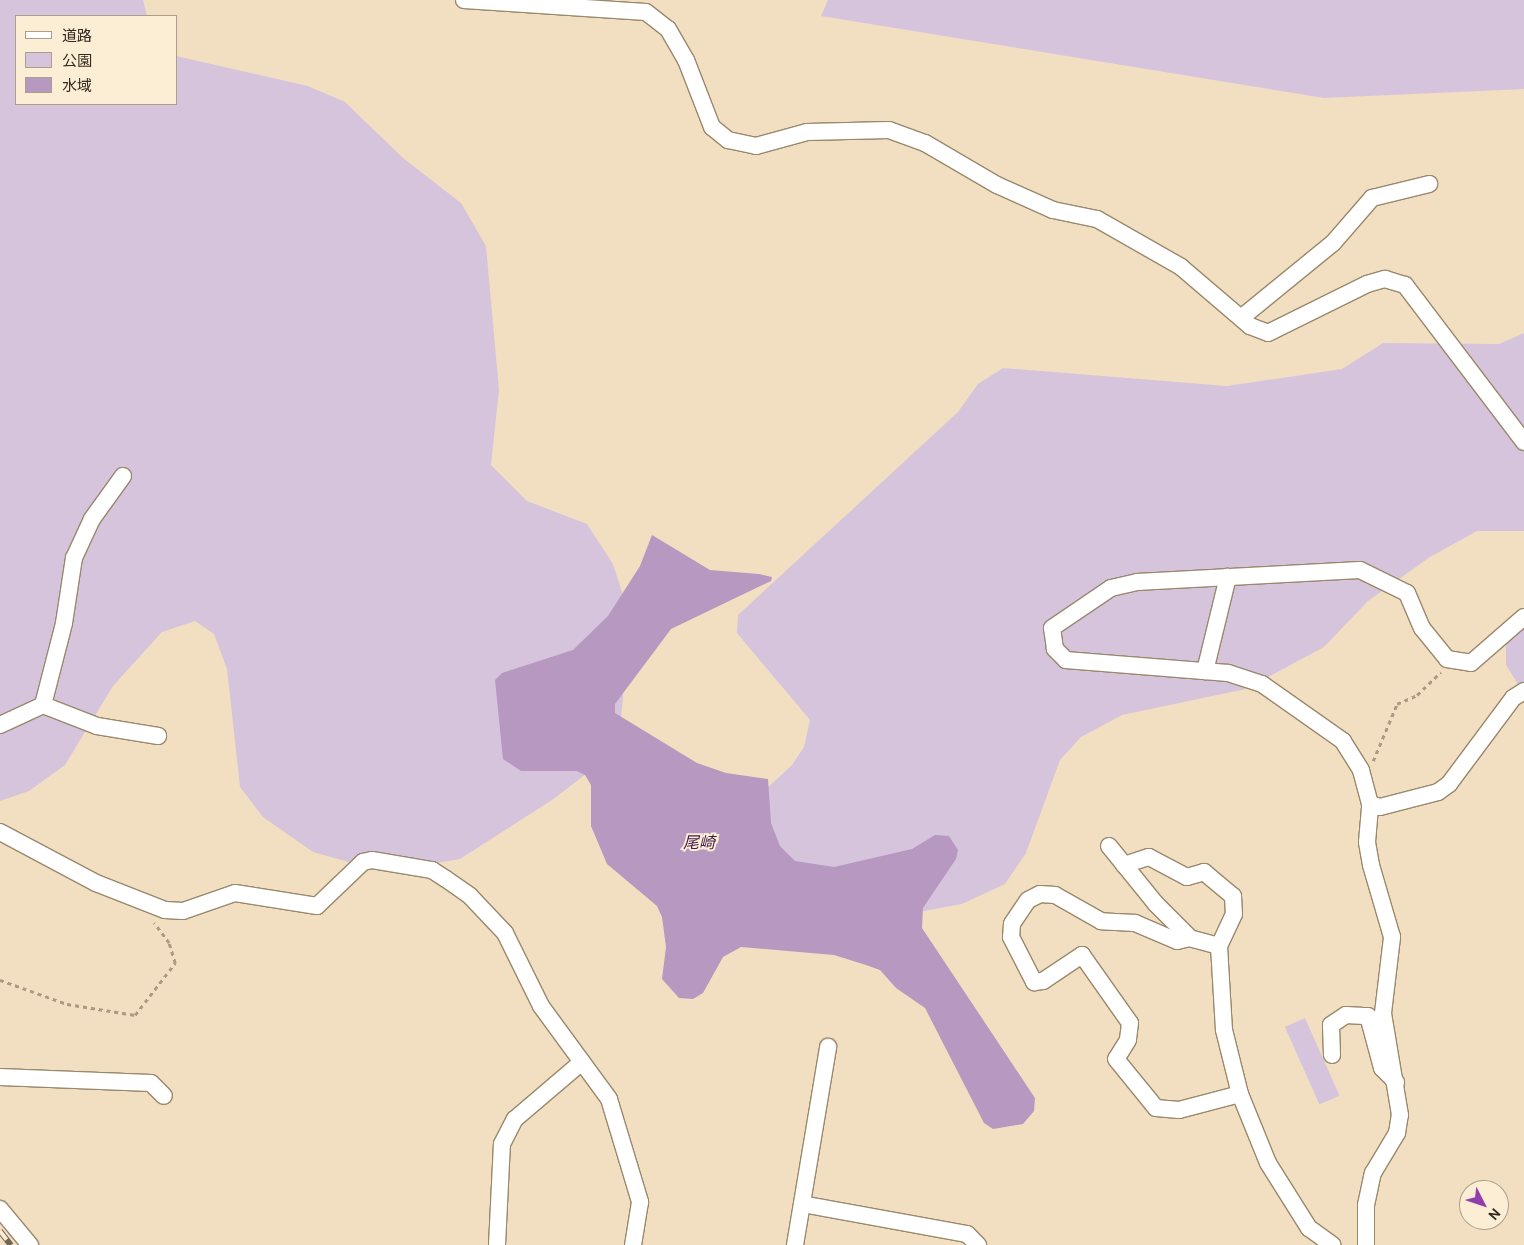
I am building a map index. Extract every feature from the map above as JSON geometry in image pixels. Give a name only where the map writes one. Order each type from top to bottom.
[{"type":"street","points":[[464,0],[646,12],[668,29],[686,60],[712,127],[728,140],[756,146],[807,132],[889,130],[925,143],[997,185],[1053,210],[1097,219],[1182,267],[1241,318],[1268,333],[1367,284],[1385,279],[1405,285],[1524,442]]},
{"type":"street","points":[[1241,318],[1333,244],[1372,198],[1429,184]]},
{"type":"street","points":[[43,704],[64,623],[74,558],[92,519],[123,476]]},
{"type":"street","points":[[1366,1245],[1366,1205],[1373,1173],[1397,1133],[1400,1115],[1396,1082],[1382,1013],[1392,936],[1370,858],[1370,804],[1364,774],[1343,741],[1298,706],[1262,684],[1205,671],[1066,660],[1055,649],[1052,628],[1111,588],[1137,582],[1372,572],[1407,594],[1422,628],[1447,660],[1471,663],[1524,617]]},
{"type":"street","points":[[1205,671],[1228,577]]},
{"type":"street","points":[[1370,804],[1380,807],[1438,792],[1449,784],[1513,698],[1524,691]]},
{"type":"street","points":[[0,725],[43,704],[97,726],[158,736]]},
{"type":"street","points":[[0,832],[96,883],[164,910],[183,911],[235,894],[316,906],[363,862],[372,860],[432,870],[470,896],[505,933],[541,1006],[609,1099],[633,1167],[640,1202],[633,1245]]},
{"type":"street","points":[[1109,846],[1190,938]]},
{"type":"street","points":[[1124,865],[1149,857],[1187,877],[1211,874],[1236,905],[1219,946],[1224,1030],[1240,1094],[1268,1163],[1309,1228],[1332,1245]]},
{"type":"street","points":[[1219,946],[1190,938],[1177,941],[1135,922],[1101,920],[1055,895],[1040,894],[1028,900],[1012,924],[1012,937],[1034,982],[1043,981],[1082,956],[1130,1023],[1128,1040],[1116,1059],[1156,1108],[1179,1110],[1240,1094]]},
{"type":"street","points":[[1332,1056],[1330,1025],[1346,1015],[1368,1016],[1382,1068],[1396,1082]]},
{"type":"street","points":[[795,1245],[828,1047]]},
{"type":"street","points":[[497,1245],[502,1144],[515,1119],[582,1062]]},
{"type":"street","points":[[0,1077],[151,1083],[164,1096]]},
{"type":"street","points":[[802,1204],[967,1234],[978,1245]]},
{"type":"street","points":[[0,1209],[30,1245]]},
{"type":"path","points":[[1364,774],[1369,771],[1397,704],[1417,694],[1439,675],[1447,660]]},
{"type":"path","points":[[0,980],[67,1004],[135,1015],[175,963],[169,943],[152,921]]},
{"type":"green space","points":[[0,0],[143,0],[147,15],[15,15],[15,105],[178,105],[178,56],[308,86],[345,102],[403,158],[461,203],[486,246],[499,390],[491,465],[527,501],[587,524],[613,564],[630,617],[620,730],[600,763],[555,798],[460,859],[384,872],[313,852],[263,817],[240,787],[227,669],[214,634],[195,621],[162,632],[113,686],[65,765],[29,791],[0,801]]},
{"type":"green space","points":[[828,0],[1524,0],[1524,89],[1324,98],[821,16]]},
{"type":"green space","points":[[1524,333],[1524,531],[1477,531],[1430,557],[1368,601],[1324,647],[1246,689],[1122,715],[1081,737],[1060,760],[1026,853],[1005,884],[962,904],[897,916],[814,914],[737,816],[792,765],[804,747],[810,720],[737,633],[738,615],[958,412],[978,384],[1003,368],[1227,386],[1342,369],[1383,343],[1499,344]]},
{"type":"green space","points":[[1524,623],[1524,685],[1519,686],[1506,665],[1506,640]]},
{"type":"green space","points":[[1305,1018],[1340,1096],[1319,1105],[1285,1027]]},
{"type":"water","name":"尾崎","points":[[652,535],[710,570],[759,574],[772,577],[771,581],[671,629],[615,704],[615,713],[697,763],[726,773],[768,779],[771,823],[780,846],[795,861],[834,867],[912,849],[935,835],[949,836],[958,850],[956,859],[923,908],[922,928],[1035,1098],[1034,1111],[1023,1124],[993,1129],[984,1123],[925,1008],[896,988],[880,970],[834,955],[741,947],[723,957],[703,993],[693,999],[679,998],[662,979],[666,947],[662,917],[657,906],[607,864],[591,826],[591,785],[585,775],[577,771],[521,771],[503,759],[495,680],[502,673],[573,650],[608,616],[640,566]]},
{"type":"railway","points":[[0,1231],[11,1245]]}]
